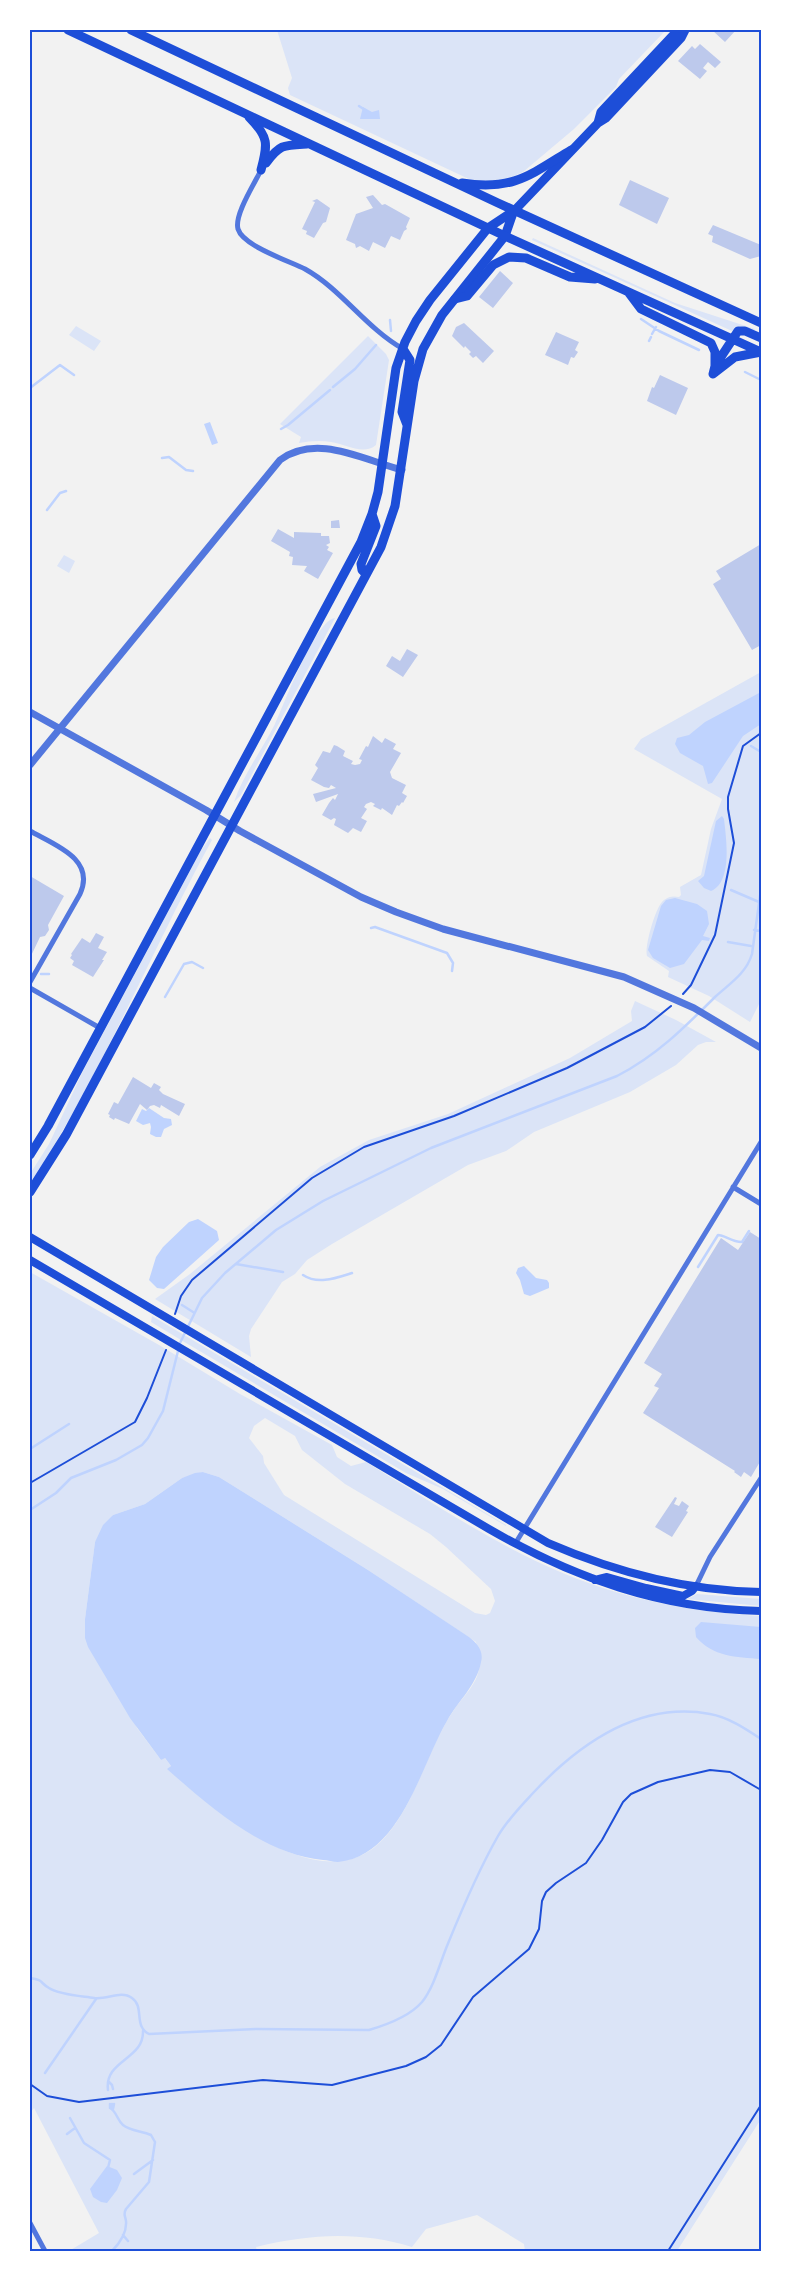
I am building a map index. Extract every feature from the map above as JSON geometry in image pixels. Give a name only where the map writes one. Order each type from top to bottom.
[{"type":"main road","points":[[68,30],[505,236],[761,352]]},
{"type":"main road","points":[[132,30],[453,182],[761,323]]},
{"type":"main road","points":[[598,123],[601,112],[678,30]]},
{"type":"main road","points":[[30,1155],[361,542],[372,514],[382,464],[392,386],[403,349],[426,306],[488,228],[514,210],[598,123],[613,111],[681,38],[685,30]]},
{"type":"main road","points":[[246,114],[266,138],[267,148],[261,170]]},
{"type":"main road","points":[[261,170],[276,149],[291,145],[309,144]]},
{"type":"main road","points":[[453,182],[488,186],[512,183],[571,150]]},
{"type":"main road","points":[[30,1192],[66,1135],[381,547],[392,520],[402,470],[414,380],[423,349],[437,322],[505,236],[514,210]]},
{"type":"main road","points":[[455,299],[468,296],[493,264],[509,257],[526,258],[570,278],[601,280]]},
{"type":"main road","points":[[629,293],[641,309],[711,343],[715,352],[713,374],[735,357],[761,352]]},
{"type":"main road","points":[[715,366],[732,338],[741,330],[761,338]]},
{"type":"main road","points":[[403,349],[410,360],[402,412],[407,426]]},
{"type":"main road","points":[[366,574],[362,570],[361,564],[376,526],[372,514]]},
{"type":"main road","points":[[30,1237],[523,1530],[548,1543],[597,1562],[649,1577],[696,1586],[761,1592]]},
{"type":"main road","points":[[30,1260],[515,1544],[550,1562],[595,1580],[637,1593],[726,1609],[761,1611]]},
{"type":"main road","points":[[595,1580],[607,1577],[683,1596],[692,1591],[696,1586]]},
{"type":"street","points":[[261,170],[238,216],[237,226],[242,238],[313,274],[386,339],[403,349]]},
{"type":"street","points":[[30,766],[280,460],[293,452],[323,448],[402,470]]},
{"type":"street","points":[[30,712],[361,897],[404,915],[453,932],[602,970],[651,988],[694,1008],[761,1048]]},
{"type":"street","points":[[30,831],[75,857],[81,866],[84,880],[80,894],[30,982]]},
{"type":"street","points":[[30,988],[100,1028]]},
{"type":"street","points":[[515,1544],[761,1142]]},
{"type":"street","points":[[734,1187],[761,1204]]},
{"type":"street","points":[[696,1586],[710,1557],[761,1478]]},
{"type":"street","points":[[30,2223],[45,2251]]},
{"type":"path","points":[[682,995],[691,985],[715,935],[734,843],[728,810],[728,797],[743,746],[761,734]]},
{"type":"path","points":[[174,1318],[181,1296],[192,1280],[316,1175],[370,1144],[454,1116],[578,1063],[645,1027],[676,1002]]},
{"type":"path","points":[[30,1483],[135,1422],[162,1362],[168,1343]]},
{"type":"path","points":[[30,2084],[37,2091],[51,2097],[79,2102],[263,2080],[332,2085],[406,2066],[426,2057],[437,2049],[450,2035],[473,1997],[529,1949],[539,1929],[542,1901],[546,1892],[586,1863],[602,1840],[623,1802],[631,1794],[658,1782],[710,1770],[730,1772],[761,1790]]},
{"type":"path","points":[[668,2251],[761,2105]]},
{"type":"shaded area","points":[[277,30],[666,30],[619,79],[616,87],[574,129],[523,172],[501,182],[471,180],[290,95],[288,88],[292,78]]},
{"type":"shaded area","points":[[533,238],[675,303],[755,329],[753,332],[740,326],[732,331],[532,240]]},
{"type":"shaded area","points":[[76,326],[101,341],[94,351],[69,335]]},
{"type":"shaded area","points":[[368,336],[386,354],[389,360],[376,445],[371,448],[360,449],[327,441],[299,443],[301,437],[280,424]]},
{"type":"shaded area","points":[[64,555],[75,561],[69,573],[57,566]]},
{"type":"shaded area","points":[[335,618],[241,795],[234,802],[248,772],[275,724],[310,647],[327,622]]},
{"type":"shaded area","points":[[761,672],[761,1000],[750,1022],[709,996],[668,977],[669,971],[647,956],[649,936],[661,903],[673,896],[679,897],[681,895],[680,887],[701,875],[711,829],[722,799],[634,749],[641,739]]},
{"type":"shaded area","points":[[210,838],[212,840],[103,1057],[56,1142],[30,1183],[30,1174],[49,1144],[83,1071],[200,852]]},
{"type":"shaded area","points":[[635,1001],[676,1020],[716,1042],[706,1042],[698,1045],[676,1065],[630,1092],[534,1132],[506,1151],[468,1165],[307,1260],[295,1274],[282,1282],[251,1329],[249,1336],[251,1357],[155,1299],[190,1274],[320,1167],[369,1140],[448,1114],[570,1058],[632,1021],[631,1011]]},
{"type":"shaded area","points":[[30,1272],[332,1445],[337,1457],[351,1466],[366,1462],[463,1522],[513,1550],[565,1574],[637,1598],[686,1608],[761,1616],[761,2119],[677,2251],[525,2251],[524,2244],[477,2215],[426,2229],[412,2247],[373,2238],[334,2236],[296,2239],[256,2247],[257,2251],[69,2251],[99,2233],[34,2108],[30,2113]],"holes":[[[265,1418],[295,1436],[302,1450],[345,1484],[430,1534],[446,1547],[491,1589],[495,1601],[490,1613],[486,1615],[475,1613],[284,1495],[264,1463],[263,1456],[249,1438],[254,1426]],[[203,1472],[219,1477],[368,1570],[476,1642],[479,1658],[476,1679],[446,1723],[401,1816],[386,1836],[361,1855],[333,1861],[303,1857],[273,1845],[242,1827],[189,1787],[168,1769],[171,1766],[164,1757],[161,1760],[137,1728],[85,1619],[95,1542],[113,1515],[145,1504],[182,1478]]]},
{"type":"shaded area","points":[[152,1316],[506,1526],[443,1489],[406,1473],[186,1343],[151,1322]]},
{"type":"shaded area","points":[[697,1594],[761,1599],[761,1606],[687,1599]]},
{"type":"water","points":[[363,107],[372,112],[379,110],[380,119],[360,119]]},
{"type":"water","points":[[210,422],[218,443],[212,445],[204,424]]},
{"type":"water","points":[[761,692],[761,724],[743,736],[712,783],[708,784],[703,766],[680,753],[675,744],[677,738],[689,735],[705,722]]},
{"type":"water","points":[[722,816],[726,837],[725,869],[723,878],[718,886],[711,891],[704,888],[698,881],[704,876],[716,821]]},
{"type":"water","points":[[675,898],[697,904],[707,911],[709,924],[703,936],[710,938],[709,941],[702,940],[684,964],[670,968],[653,958],[648,950],[661,906],[666,900]]},
{"type":"water","points":[[149,1108],[164,1118],[171,1119],[172,1125],[164,1129],[161,1137],[150,1134],[150,1123],[143,1125],[136,1121],[142,1109],[146,1111]]},
{"type":"water","points":[[198,1219],[217,1231],[219,1240],[164,1289],[157,1288],[149,1280],[156,1257],[163,1247],[189,1222]]},
{"type":"water","points":[[524,1266],[536,1278],[547,1280],[549,1288],[530,1296],[524,1294],[516,1273],[518,1268]]},
{"type":"water","points":[[203,1472],[219,1477],[368,1570],[469,1637],[481,1651],[482,1658],[476,1678],[447,1721],[406,1806],[393,1827],[378,1844],[360,1856],[338,1862],[301,1856],[279,1849],[259,1839],[219,1813],[167,1769],[171,1766],[165,1758],[161,1760],[130,1718],[88,1647],[85,1638],[85,1619],[95,1542],[103,1525],[113,1515],[145,1504],[182,1478]]},
{"type":"water","points":[[701,1622],[761,1627],[761,1659],[726,1655],[710,1649],[696,1637],[695,1628]]},
{"type":"water","points":[[107,2166],[117,2170],[122,2178],[117,2190],[107,2203],[93,2197],[90,2189]]},
{"type":"building","points":[[712,30],[736,30],[725,42]]},
{"type":"building","points":[[700,44],[721,62],[715,68],[708,62],[703,68],[707,71],[700,79],[678,61],[692,46],[695,49]]},
{"type":"building","points":[[630,180],[669,198],[657,224],[619,205]]},
{"type":"building","points":[[373,195],[382,205],[385,204],[410,218],[407,229],[400,240],[391,236],[385,248],[373,242],[369,251],[360,246],[356,248],[355,244],[346,240],[356,214],[373,208],[366,197]]},
{"type":"building","points":[[317,199],[330,208],[326,222],[323,223],[314,238],[306,234],[307,231],[302,229],[315,202],[312,201]]},
{"type":"building","points":[[713,225],[761,245],[761,256],[750,259],[712,242],[713,236],[708,234]]},
{"type":"building","points":[[500,271],[513,283],[493,308],[479,297]]},
{"type":"building","points":[[464,323],[494,351],[483,363],[476,356],[473,358],[469,354],[471,352],[452,336],[456,327]]},
{"type":"building","points":[[556,332],[579,342],[575,350],[578,352],[574,358],[571,357],[568,365],[545,355]]},
{"type":"building","points":[[660,375],[688,388],[676,415],[647,401],[652,387],[654,388]]},
{"type":"building","points":[[339,520],[340,528],[331,528],[331,521]]},
{"type":"building","points":[[278,529],[294,538],[294,532],[321,533],[321,536],[329,536],[330,543],[326,545],[329,547],[327,550],[333,553],[318,579],[304,571],[307,566],[292,565],[293,557],[289,556],[290,552],[271,541]]},
{"type":"building","points":[[761,544],[761,645],[752,650],[713,584],[721,579],[716,571]]},
{"type":"building","points":[[407,649],[418,655],[403,677],[386,666],[392,656],[400,661]]},
{"type":"building","points":[[373,736],[382,743],[385,738],[396,744],[393,749],[401,753],[390,772],[392,778],[406,785],[402,793],[407,796],[403,803],[399,806],[397,805],[392,815],[382,808],[381,810],[373,806],[375,804],[371,802],[366,804],[364,807],[367,809],[361,818],[367,821],[361,832],[353,828],[348,833],[334,825],[336,819],[331,820],[322,815],[329,803],[333,798],[335,800],[338,794],[316,802],[313,794],[336,788],[331,785],[329,788],[324,787],[311,780],[318,768],[315,765],[323,751],[330,753],[334,745],[337,746],[345,751],[343,756],[353,761],[351,764],[360,764],[362,760],[359,759]]},
{"type":"building","points":[[30,876],[64,896],[48,925],[49,930],[45,936],[40,937],[30,958]]},
{"type":"building","points":[[96,933],[104,937],[98,948],[107,952],[93,977],[72,965],[74,961],[70,958],[82,938],[90,943]]},
{"type":"building","points":[[133,1077],[151,1088],[154,1083],[161,1087],[159,1090],[163,1094],[185,1104],[179,1116],[161,1105],[160,1108],[154,1105],[150,1106],[147,1110],[140,1104],[129,1124],[109,1117],[110,1115],[108,1114],[114,1102],[118,1104]]},
{"type":"building","points":[[750,1232],[761,1239],[761,1460],[751,1477],[744,1472],[741,1477],[735,1471],[643,1413],[659,1388],[654,1386],[662,1374],[644,1363],[721,1238],[738,1250]]},
{"type":"building","points":[[675,1497],[677,1498],[674,1504],[679,1506],[682,1501],[689,1506],[686,1511],[688,1512],[672,1537],[655,1527]]},
{"type":"waterway","points":[[359,106],[365,110]]},
{"type":"waterway","points":[[641,319],[659,331],[699,350]]},
{"type":"waterway","points":[[390,320],[391,331]]},
{"type":"waterway","points":[[652,334],[656,327]]},
{"type":"waterway","points":[[649,341],[651,337]]},
{"type":"waterway","points":[[333,387],[355,369],[376,345]]},
{"type":"waterway","points":[[30,388],[60,365],[74,375]]},
{"type":"waterway","points":[[745,372],[761,380]]},
{"type":"waterway","points":[[281,429],[330,390]]},
{"type":"waterway","points":[[162,458],[169,457],[186,470],[193,471]]},
{"type":"waterway","points":[[47,510],[60,493],[66,491]]},
{"type":"waterway","points":[[751,746],[761,752]]},
{"type":"waterway","points":[[30,1510],[56,1493],[71,1478],[116,1460],[142,1445],[163,1411],[180,1343],[202,1298],[225,1273],[276,1230],[323,1201],[431,1148],[617,1076],[644,1060],[669,1041],[746,967],[752,954],[761,889]]},
{"type":"waterway","points":[[731,890],[759,902]]},
{"type":"waterway","points":[[371,928],[375,927],[447,953],[453,963],[452,971]]},
{"type":"waterway","points":[[754,930],[761,931]]},
{"type":"waterway","points":[[728,942],[751,946]]},
{"type":"waterway","points":[[165,997],[184,964],[192,962],[203,968]]},
{"type":"waterway","points":[[41,974],[49,974]]},
{"type":"waterway","points":[[698,1267],[718,1235],[742,1242],[749,1231]]},
{"type":"waterway","points":[[236,1264],[283,1272]]},
{"type":"waterway","points":[[303,1275],[315,1280],[321,1280],[352,1273]]},
{"type":"waterway","points":[[182,1305],[193,1312]]},
{"type":"waterway","points":[[30,1449],[69,1424]]},
{"type":"waterway","points":[[30,1978],[40,1981],[54,1990],[71,1995],[99,1998],[119,1995],[128,1996],[136,2002],[141,2026],[149,2034],[256,2029],[369,2030],[376,2028],[404,2016],[422,2002],[433,1982],[471,1890],[498,1836],[524,1802],[571,1758],[613,1730],[635,1720],[659,1714],[684,1712],[710,1714],[737,1724],[761,1739]]},
{"type":"waterway","points":[[45,2073],[96,1999]]},
{"type":"waterway","points":[[108,2090],[108,2080],[112,2072],[137,2048],[142,2041],[143,2031]]},
{"type":"waterway","points":[[109,2082],[113,2089]]},
{"type":"waterway","points":[[110,2104],[110,2108],[123,2125],[129,2129],[151,2135],[155,2142],[149,2182],[126,2209],[124,2213],[126,2221],[124,2233],[112,2251]]},
{"type":"waterway","points":[[112,2104],[113,2109]]},
{"type":"waterway","points":[[113,2109],[114,2104]]},
{"type":"waterway","points":[[70,2118],[84,2143],[110,2160],[108,2168]]},
{"type":"waterway","points":[[67,2134],[75,2128]]},
{"type":"waterway","points":[[134,2174],[153,2160]]},
{"type":"waterway","points":[[123,2235],[128,2241]]}]
